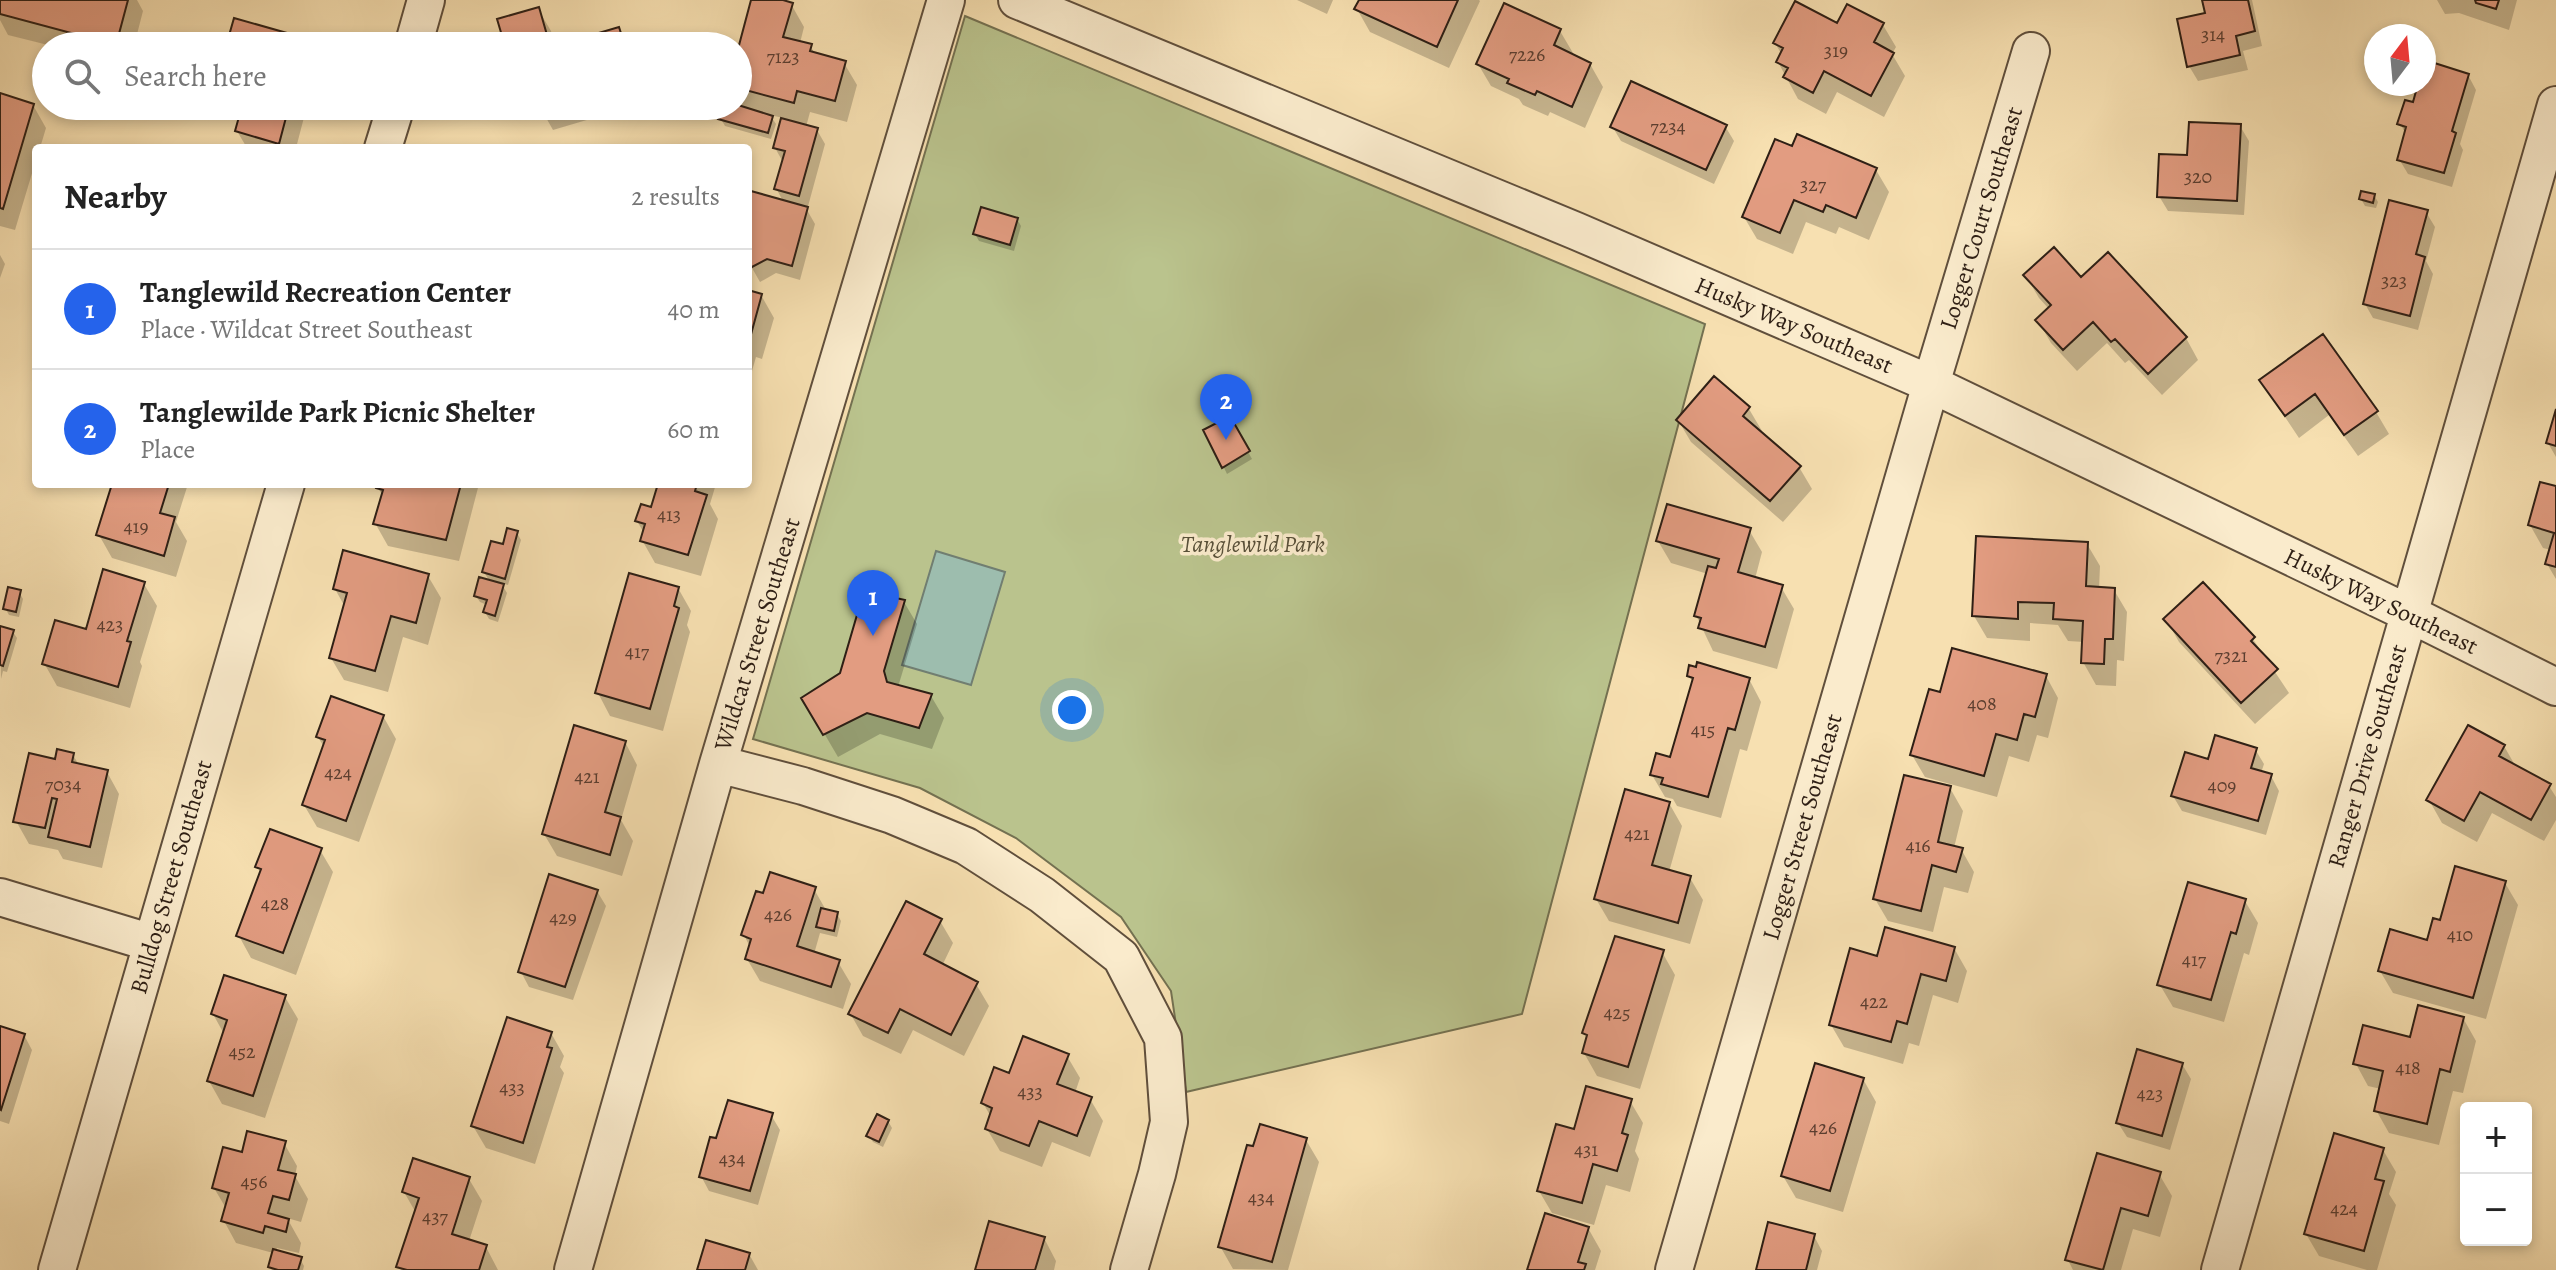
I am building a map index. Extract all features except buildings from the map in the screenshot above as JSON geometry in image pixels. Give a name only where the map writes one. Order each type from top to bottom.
[{"type":"street","points":[[417,32],[426,0]]},
{"type":"street","name":"Wildcat Street Southeast","points":[[573,1270],[718,764],[946,0]]},
{"type":"street","name":"Husky Way Southeast","points":[[1017,0],[1576,231],[1931,384],[2556,687]]},
{"type":"street","name":"Logger Court Southeast","points":[[1931,384],[2031,51]]},
{"type":"street","name":"Ranger Drive Southeast","points":[[2220,1270],[2556,105]]},
{"type":"street","points":[[384,144],[392,120]]},
{"type":"street","name":"Logger Street Southeast","points":[[1674,1270],[1931,384]]},
{"type":"street","name":"Bulldog Street Southeast","points":[[57,1270],[285,488]]},
{"type":"street","points":[[718,764],[892,815],[966,846],[1042,895],[1121,957],[1163,1038],[1169,1122],[1129,1270]]},
{"type":"street","points":[[0,897],[152,943]]},
{"type":"green space","name":"Tanglewild Park","points":[[965,16],[1705,324],[1522,1014],[1186,1092],[1171,991],[1121,917],[1016,838],[920,788],[753,739]]},
{"type":"shaded area","points":[[936,551],[1005,572],[971,685],[902,665]]},
{"type":"place","name":"Tanglewilde Park Picnic Shelter","points":[[1226,440]]},
{"type":"place","name":"Tanglewild Recreation Center","points":[[873,636]]}]
